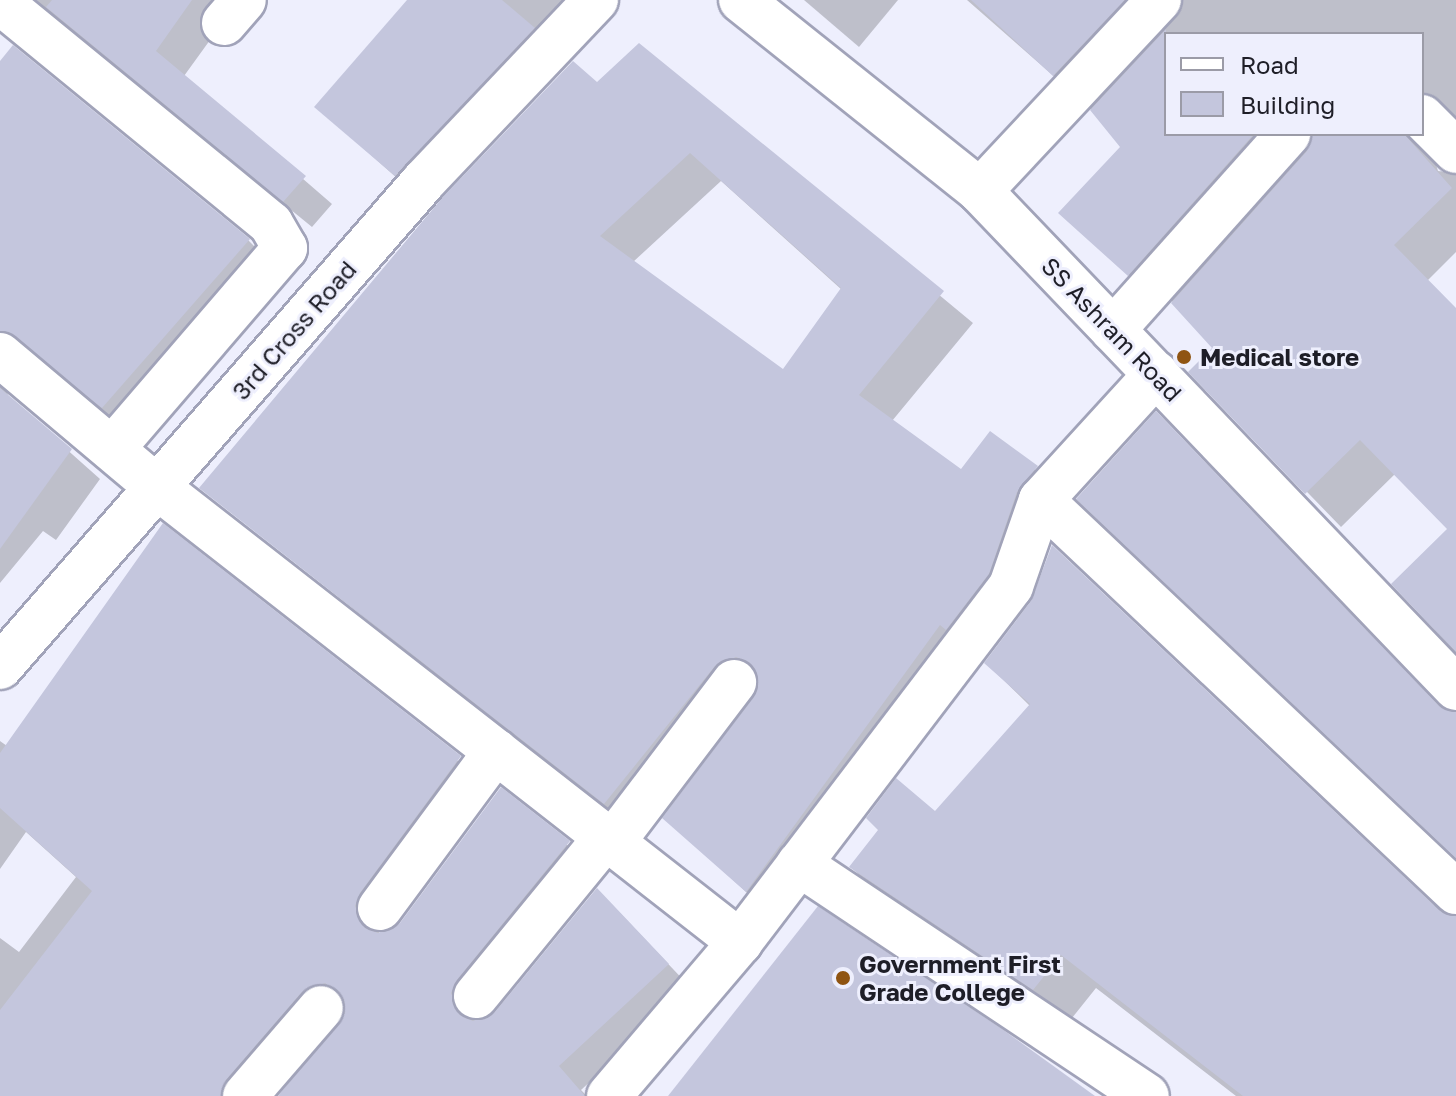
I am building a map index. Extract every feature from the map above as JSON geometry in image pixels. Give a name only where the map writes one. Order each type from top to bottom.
[{"type":"street","name":"3rd Cross Road","points":[[0,667],[424,181],[596,0]]},
{"type":"street","name":"SS Ashram Road","points":[[741,0],[980,191],[1456,688]]},
{"type":"street","points":[[980,191],[1159,0]]},
{"type":"street","points":[[0,2],[271,224],[285,248],[112,449]]},
{"type":"street","points":[[1424,119],[1456,151]]},
{"type":"street","points":[[1113,330],[1286,136]]},
{"type":"street","points":[[0,355],[157,487],[740,942]]},
{"type":"street","points":[[609,1096],[740,942],[1011,586],[1041,500],[1156,374]]},
{"type":"street","points":[[1041,500],[1456,892]]},
{"type":"street","points":[[476,996],[609,840],[734,682]]},
{"type":"street","points":[[380,908],[496,751]]},
{"type":"street","points":[[799,864],[1147,1096]]},
{"type":"street","points":[[245,1096],[321,1008]]},
{"type":"building","points":[[52,0],[192,0],[156,51],[306,176],[283,202],[46,7]]},
{"type":"building","points":[[407,0],[502,0],[535,28],[395,176],[314,107]]},
{"type":"building","points":[[971,0],[1125,0],[1053,76]]},
{"type":"building","points":[[1166,29],[1164,136],[1252,136],[1128,276],[1058,213],[1120,147],[1090,110]]},
{"type":"building","points":[[639,43],[944,291],[859,395],[961,469],[990,431],[1038,466],[1017,492],[989,574],[946,630],[940,625],[746,892],[662,818],[754,696],[757,673],[748,662],[736,657],[715,666],[604,804],[199,488],[442,198],[573,61],[597,82]],"holes":[[[690,153],[841,288],[783,369],[600,236]]]},
{"type":"building","points":[[13,45],[250,239],[102,408],[0,331],[0,61]]},
{"type":"building","points":[[1311,136],[1406,136],[1452,188],[1394,245],[1456,308],[1456,652],[1391,584],[1447,529],[1360,440],[1305,494],[1188,372],[1212,348],[1171,303],[1307,151]]},
{"type":"building","points":[[0,388],[72,449],[0,549]]},
{"type":"building","points":[[1156,411],[1438,705],[1456,712],[1456,858],[1076,499]]},
{"type":"building","points":[[163,523],[461,756],[360,893],[355,906],[365,928],[378,933],[400,923],[501,787],[570,841],[457,980],[451,993],[460,1015],[473,1021],[495,1012],[597,888],[669,964],[559,1066],[585,1096],[278,1096],[345,1013],[344,999],[325,983],[302,992],[226,1080],[221,1096],[0,1096],[0,1010],[92,891],[0,808],[0,753]]},
{"type":"building","points":[[1052,545],[1439,910],[1456,916],[1456,1096],[1243,1096],[1061,955],[1033,990],[849,867],[878,830],[866,818],[896,778],[935,811],[1030,704],[984,663],[1031,601]]},
{"type":"building","name":"Government First Grade College","points":[[818,906],[1002,1029],[1095,1096],[668,1096]]},
{"type":"place","name":"Medical store","points":[[1184,357]]},
{"type":"place","name":"Government First Grade College","points":[[843,978]]}]
